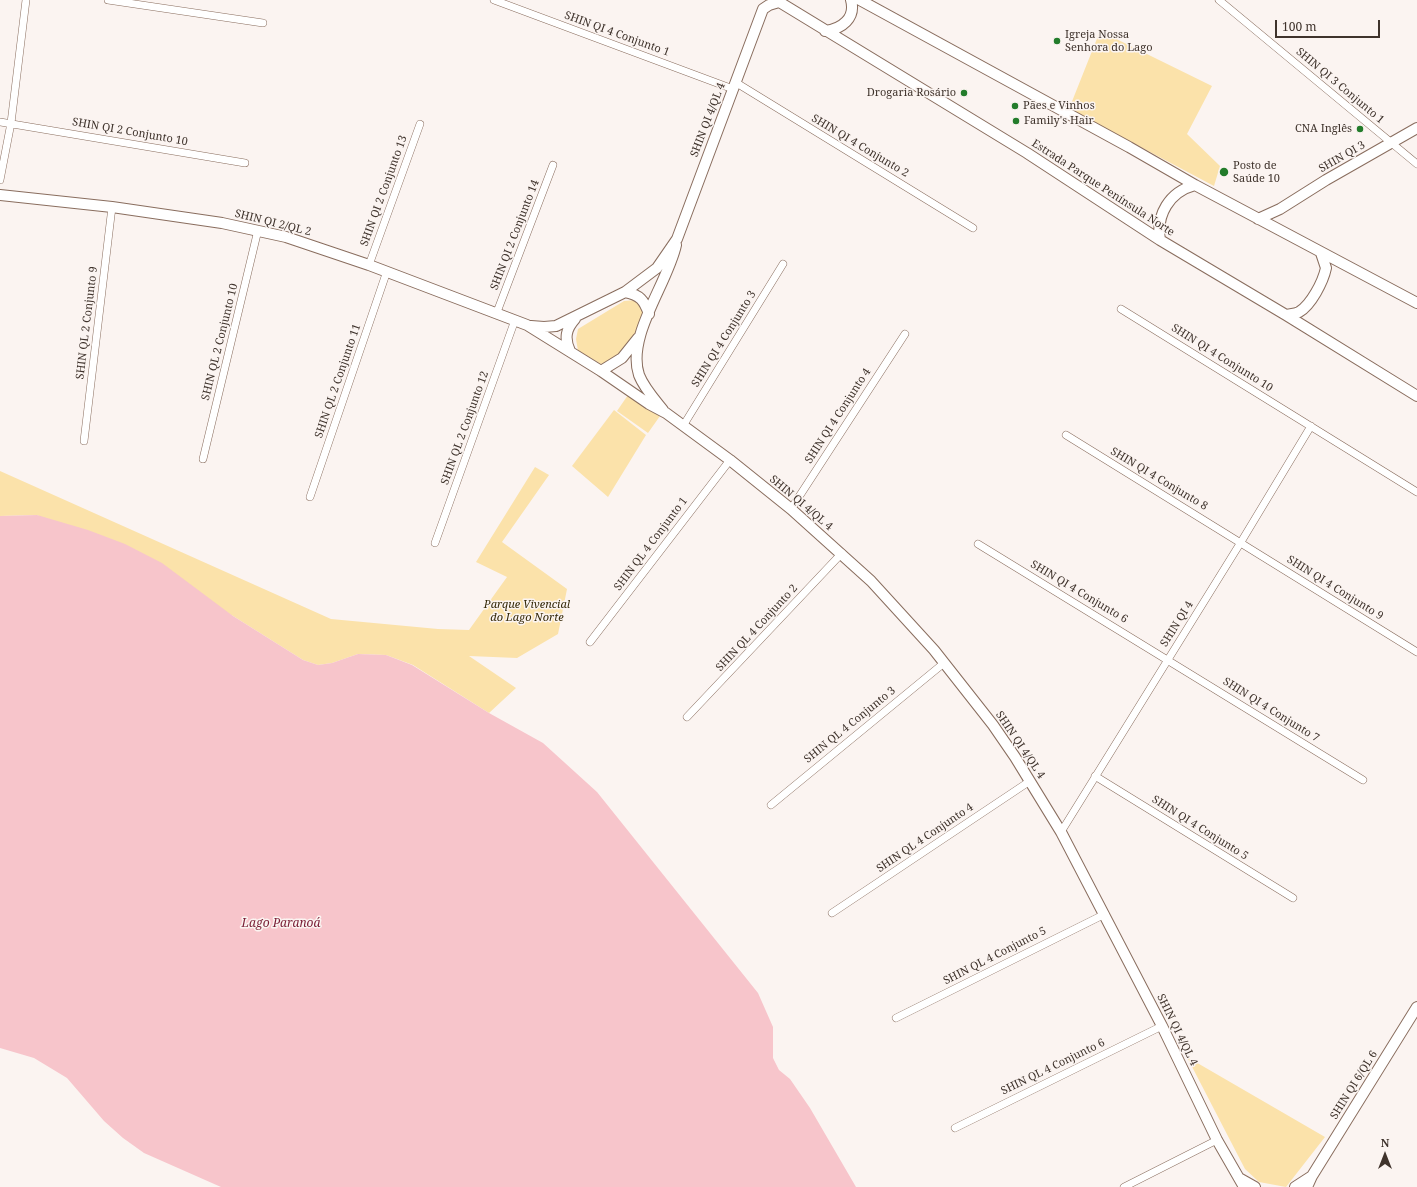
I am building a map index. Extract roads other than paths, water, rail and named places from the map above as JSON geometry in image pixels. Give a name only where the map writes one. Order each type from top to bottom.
[{"type":"street","points":[[0,180],[11,123],[26,0]]},
{"type":"street","points":[[108,0],[263,23]]},
{"type":"street","name":"SHIN QI 4 Conjunto 1","points":[[494,0],[734,86]]},
{"type":"street","points":[[825,30],[834,30],[842,26],[852,11],[851,0]]},
{"type":"street","points":[[860,0],[1129,147],[1194,185],[1417,303]]},
{"type":"street","name":"SHIN QI 3 Conjunto 1","points":[[1219,0],[1417,164]]},
{"type":"street","name":"SHIN QI 4/QL 4","points":[[666,413],[640,377],[637,357],[642,333],[669,268],[676,239],[734,86],[762,5],[778,1]]},
{"type":"street","name":"Estrada Parque Península Norte","points":[[778,1],[1027,153],[1160,240],[1286,315],[1417,396]]},
{"type":"street","name":"SHIN QI 4 Conjunto 2","points":[[734,86],[973,228]]},
{"type":"street","name":"SHIN QI 2 Conjunto 10","points":[[0,122],[245,163]]},
{"type":"street","name":"SHIN QI 2 Conjunto 13","points":[[369,264],[420,124]]},
{"type":"street","name":"SHIN QI 3","points":[[1258,219],[1280,209],[1326,180],[1417,128]]},
{"type":"street","name":"SHIN QI 2 Conjunto 14","points":[[497,312],[553,165]]},
{"type":"street","points":[[1160,240],[1159,221],[1165,209],[1178,193],[1194,185]]},
{"type":"street","name":"SHIN QI 2/QL 2","points":[[0,195],[180,216],[258,230],[310,244],[369,264],[497,312],[527,325],[570,351]]},
{"type":"street","name":"SHIN QL 2 Conjunto 9","points":[[84,441],[112,207]]},
{"type":"street","points":[[1274,227],[1280,209]]},
{"type":"street","name":"SHIN QL 2 Conjunto 10","points":[[203,459],[258,230]]},
{"type":"street","name":"SHIN QI 4/QL 4","points":[[578,316],[625,292],[656,268],[676,239]]},
{"type":"street","points":[[1286,315],[1295,314],[1302,310],[1318,288],[1326,268],[1321,253]]},
{"type":"street","name":"SHIN QI 4 Conjunto 3","points":[[683,426],[783,264]]},
{"type":"street","name":"SHIN QL 2 Conjunto 11","points":[[310,497],[387,271]]},
{"type":"street","points":[[625,292],[639,296],[644,301],[649,314]]},
{"type":"street","name":"SHIN QI 4 Conjunto 10","points":[[1121,309],[1417,492]]},
{"type":"street","points":[[570,351],[566,341],[567,330],[578,316]]},
{"type":"street","name":"SHIN QI 2/QL 2","points":[[527,325],[550,327],[578,316]]},
{"type":"street","name":"SHIN QL 2 Conjunto 12","points":[[435,543],[515,320]]},
{"type":"street","points":[[601,371],[622,358],[642,333]]},
{"type":"street","name":"SHIN QI 4 Conjunto 4","points":[[791,509],[904,334]]},
{"type":"street","name":"SHIN QI 4/QL 4","points":[[570,351],[649,404],[666,413],[730,460],[791,509],[842,553],[886,596],[944,663],[989,720],[1030,781],[1061,832],[1162,1026],[1216,1140],[1242,1183],[1255,1187]]},
{"type":"street","name":"SHIN QI 4","points":[[1061,832],[1242,542],[1311,426]]},
{"type":"street","name":"SHIN QI 4 Conjunto 8","points":[[1066,435],[1242,542]]},
{"type":"street","name":"SHIN QL 4 Conjunto 1","points":[[590,642],[730,460]]},
{"type":"street","name":"SHIN QI 4 Conjunto 9","points":[[1242,542],[1417,652]]},
{"type":"street","name":"SHIN QI 4 Conjunto 6","points":[[978,544],[1168,659]]},
{"type":"street","name":"SHIN QL 4 Conjunto 2","points":[[687,717],[842,553]]},
{"type":"street","name":"SHIN QI 4 Conjunto 7","points":[[1168,659],[1363,780]]},
{"type":"street","name":"SHIN QL 4 Conjunto 3","points":[[771,805],[944,663]]},
{"type":"street","name":"SHIN QI 4 Conjunto 5","points":[[1095,776],[1293,898]]},
{"type":"street","name":"SHIN QL 4 Conjunto 4","points":[[832,913],[1030,781]]},
{"type":"street","name":"SHIN QL 4 Conjunto 5","points":[[896,1018],[1104,914]]},
{"type":"street","name":"SHIN QI 6/QL 6","points":[[1308,1187],[1312,1176],[1417,1007]]},
{"type":"street","name":"SHIN QL 4 Conjunto 6","points":[[955,1128],[1162,1026]]},
{"type":"street","points":[[1124,1187],[1216,1140]]},
{"type":"street","name":"SHIN QI 6/QL 6","points":[[1295,1187],[1312,1176]]},
{"type":"water","name":"Lago Paranoá","points":[[37,515],[88,530],[125,544],[162,563],[233,616],[303,660],[318,665],[332,663],[358,654],[386,655],[412,665],[489,713],[543,743],[597,792],[758,993],[773,1027],[773,1058],[779,1070],[790,1079],[810,1108],[856,1187],[221,1187],[144,1153],[123,1138],[104,1121],[67,1078],[34,1058],[0,1048],[0,516]]},
{"type":"place","name":"Igreja Nossa Senhora do Lago","points":[[1057,41]]},
{"type":"place","name":"Drogaria Rosário","points":[[964,93]]},
{"type":"place","name":"Pães e Vinhos","points":[[1015,106]]},
{"type":"place","name":"Family's Hair","points":[[1016,121]]},
{"type":"place","name":"CNA Inglês","points":[[1360,129]]},
{"type":"place","name":"Posto de Saúde 10","points":[[1224,172]]},
{"type":"park label","name":"Parque Vivencial do Lago Norte","points":[[527,611]]}]
